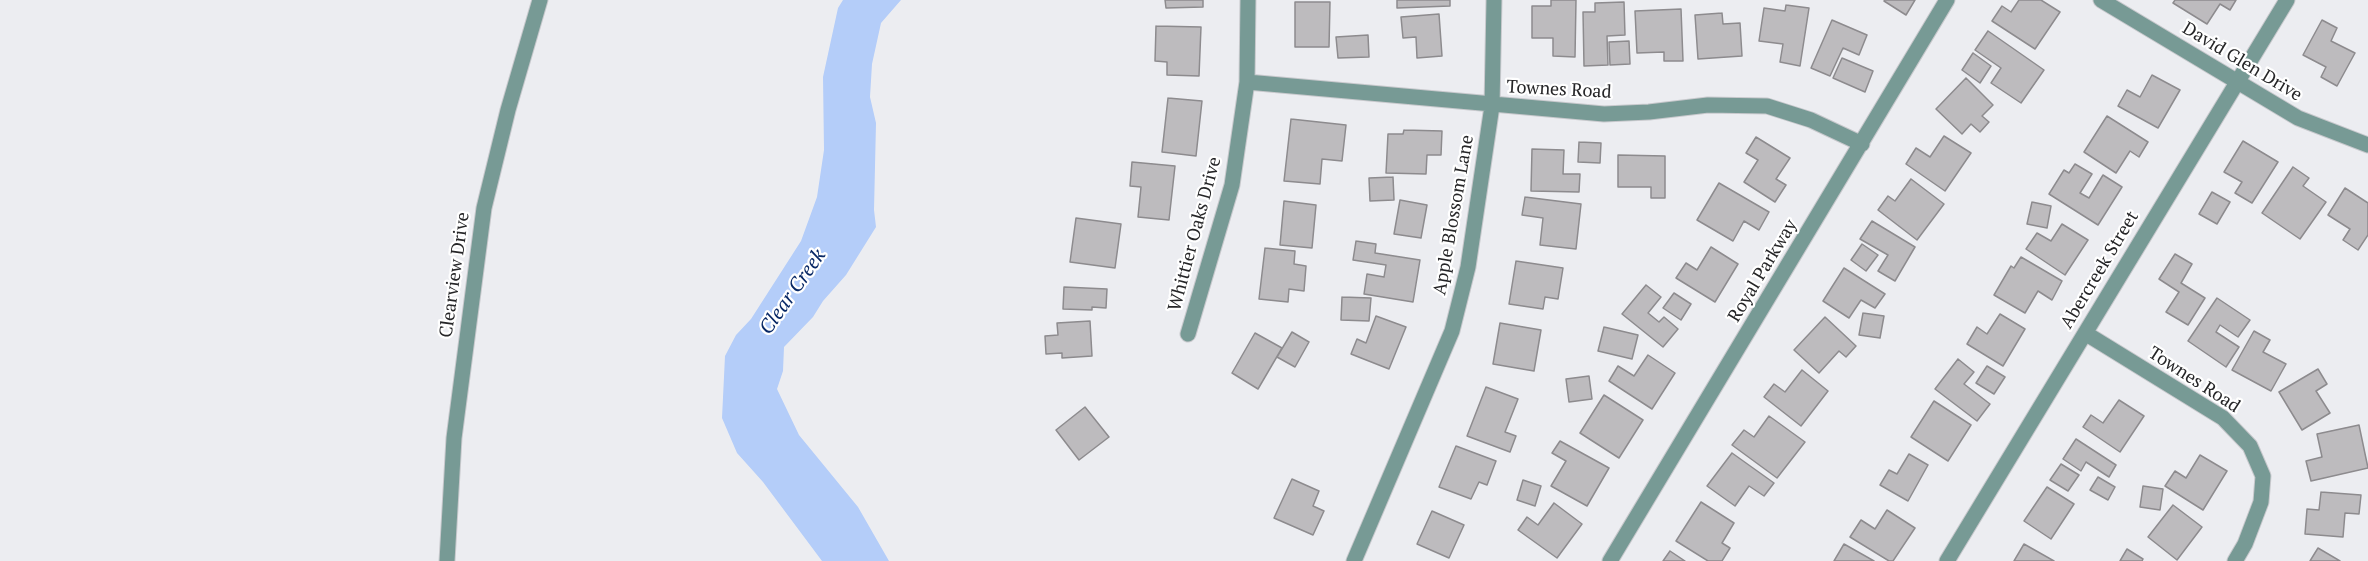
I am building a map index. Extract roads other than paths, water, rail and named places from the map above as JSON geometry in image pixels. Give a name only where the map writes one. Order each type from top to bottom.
[{"type":"street","name":"Clearview Drive","points":[[447,561],[454,438],[484,208],[508,111],[540,0]]},
{"type":"street","name":"Whittier Oaks Drive","points":[[1188,334],[1232,184],[1247,82],[1248,0]]},
{"type":"street","name":"Apple Blossom Lane","points":[[1354,561],[1452,332],[1468,267],[1492,105],[1494,0]]},
{"type":"street","name":"Royal Parkway","points":[[1610,561],[1863,144],[1947,0]]},
{"type":"street","name":"David Glen Drive","points":[[2102,0],[2298,118],[2368,145]]},
{"type":"street","name":"Abercreek Street","points":[[1947,561],[2287,0]]},
{"type":"street","name":"Townes Road","points":[[1247,82],[1604,114],[1649,112],[1708,105],[1767,106],[1812,120],[1863,144]]},
{"type":"street","name":"Townes Road","points":[[2085,333],[2223,418],[2250,446],[2263,476],[2261,502],[2245,544],[2235,561]]},
{"type":"water","name":"Clear Creek","points":[[843,0],[901,0],[881,23],[872,64],[870,97],[876,123],[874,210],[876,227],[846,275],[823,301],[813,317],[784,347],[783,371],[777,389],[799,435],[858,507],[889,561],[822,561],[763,482],[737,453],[722,418],[725,356],[736,335],[751,319],[801,241],[817,197],[824,150],[823,77],[838,8]]}]
